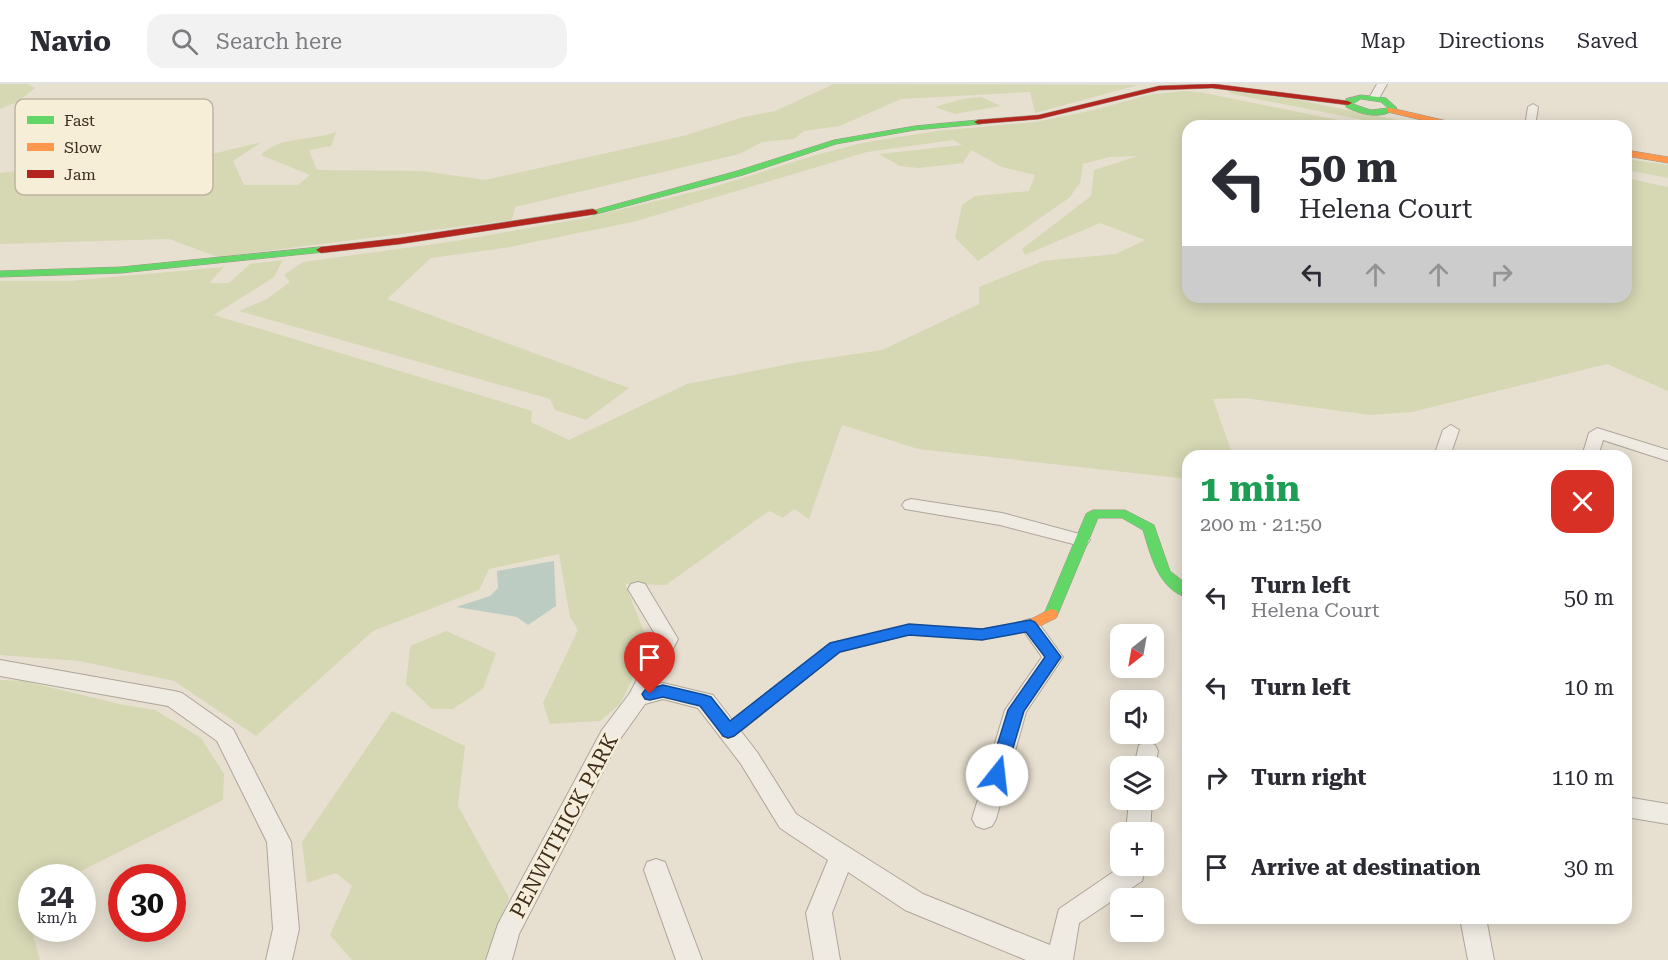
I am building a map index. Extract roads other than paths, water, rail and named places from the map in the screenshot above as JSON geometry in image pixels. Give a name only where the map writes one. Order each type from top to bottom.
[{"type":"street","points":[[1374,98],[1382,84]]},
{"type":"street","points":[[0,274],[50,275],[190,264],[400,241],[585,214],[740,172],[834,142],[915,128],[1039,117],[1159,88],[1212,86],[1348,103],[1358,110],[1370,113],[1392,111],[1431,120]]},
{"type":"street","points":[[1348,103],[1356,98],[1374,98],[1390,104],[1392,111]]},
{"type":"street","points":[[1531,120],[1533,107]]},
{"type":"street","points":[[1632,154],[1668,160]]},
{"type":"street","points":[[1445,450],[1451,430]]},
{"type":"street","points":[[1592,450],[1597,433],[1668,456]]},
{"type":"street","points":[[911,505],[1002,519],[1036,530],[1081,540]]},
{"type":"street","points":[[728,732],[835,647],[909,630],[982,634],[1030,626],[1051,614],[1093,514],[1125,514],[1149,528],[1164,573],[1182,590]]},
{"type":"street","name":"PENWITHICK PARK","points":[[499,960],[507,932],[605,747],[638,698],[668,639],[638,589]]},
{"type":"street","points":[[984,819],[1016,710],[1053,657],[1030,626]]},
{"type":"street","points":[[0,669],[15,669],[174,699],[225,735],[279,842],[286,929],[279,960]]},
{"type":"street","points":[[638,698],[663,691],[705,701],[749,759],[788,821],[914,902],[1058,960],[1068,917],[1129,876]]},
{"type":"street","points":[[1632,808],[1668,814]]},
{"type":"street","points":[[827,960],[819,912],[842,856]]},
{"type":"street","points":[[656,870],[689,960]]},
{"type":"street","points":[[1474,924],[1482,960]]}]
